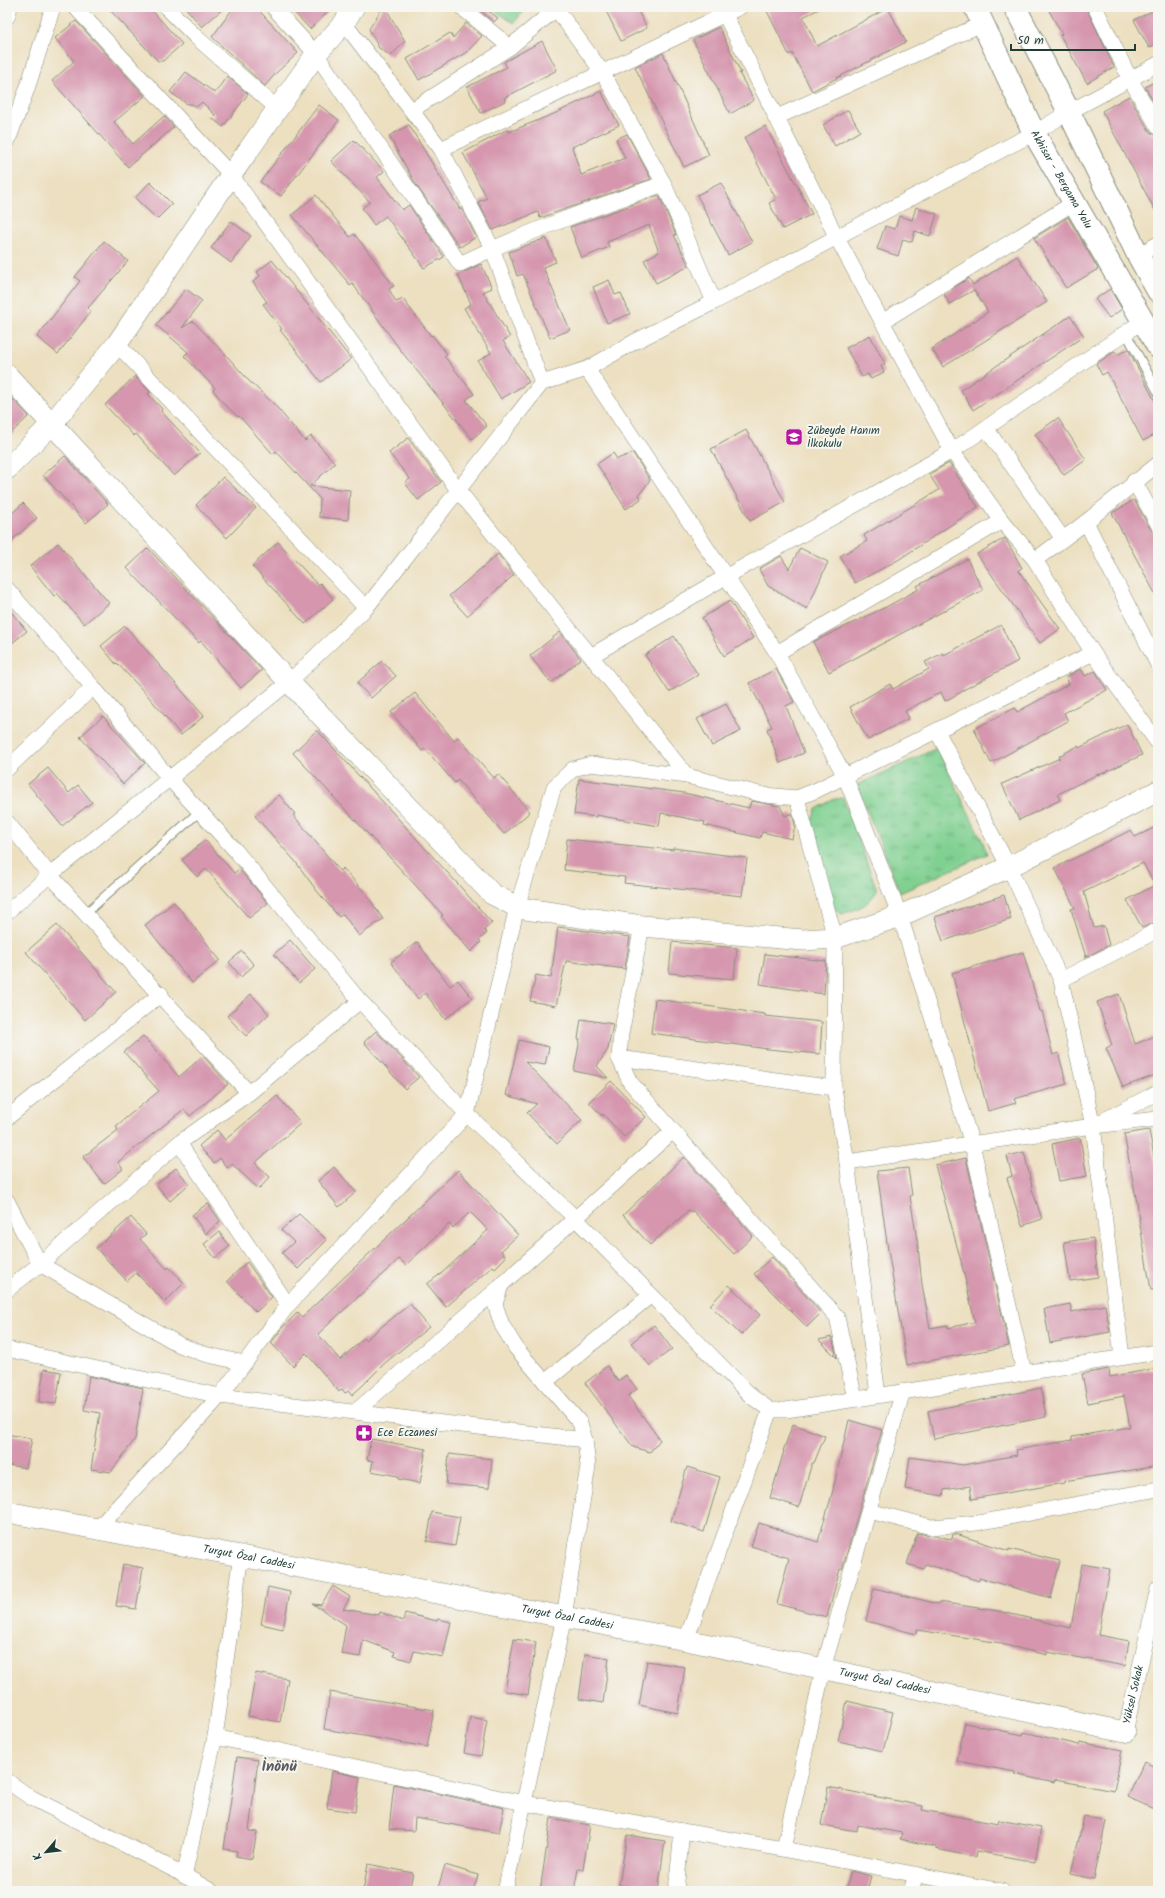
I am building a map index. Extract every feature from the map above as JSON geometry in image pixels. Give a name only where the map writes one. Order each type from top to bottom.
[{"type":"main road","points":[[1015,7],[1069,112],[1138,255],[1158,291]]},
{"type":"main road","name":"Akhisar - Bergama Yolu","points":[[980,15],[1034,134],[1074,202],[1135,327],[1158,347]]},
{"type":"street","points":[[7,17],[10,7]]},
{"type":"street","points":[[7,143],[27,89],[53,7]]},
{"type":"street","points":[[75,7],[231,175],[458,490],[687,776]]},
{"type":"street","points":[[166,7],[278,109]]},
{"type":"street","points":[[273,7],[316,54],[460,264],[492,248],[586,210],[664,184]]},
{"type":"street","points":[[460,7],[510,47]]},
{"type":"street","points":[[441,149],[603,73],[723,11],[740,7]]},
{"type":"street","points":[[1095,7],[1130,79],[1158,127]]},
{"type":"street","points":[[412,110],[510,47],[556,8],[603,73],[664,184],[714,302]]},
{"type":"street","points":[[723,11],[775,118],[837,238],[952,451],[1002,521],[1035,560],[1093,653],[1158,743]]},
{"type":"street","points":[[7,469],[51,425],[117,344],[231,175],[316,54],[349,15],[412,110],[441,149],[492,248],[542,383]]},
{"type":"street","points":[[775,118],[980,15]]},
{"type":"street","points":[[7,912],[50,875],[289,682],[366,608],[542,383],[588,369],[634,342],[714,302],[1034,134],[1069,112],[1158,64]]},
{"type":"street","points":[[882,322],[1074,202]]},
{"type":"street","points":[[1138,255],[1158,244]]},
{"type":"street","points":[[591,656],[727,576],[952,451],[1135,327]]},
{"type":"street","points":[[117,344],[366,608]]},
{"type":"street","points":[[588,369],[777,653],[845,776],[900,916],[972,1144],[1024,1372]]},
{"type":"street","points":[[7,375],[51,425],[289,682],[492,894],[517,907],[642,926],[803,940],[835,938],[900,916],[1009,867],[1158,791]]},
{"type":"street","points":[[986,428],[1063,539]]},
{"type":"street","points":[[1035,560],[1086,522],[1158,464]]},
{"type":"street","points":[[1134,482],[1158,524]]},
{"type":"street","points":[[777,653],[1002,521]]},
{"type":"street","points":[[1086,522],[1158,666]]},
{"type":"street","points":[[7,589],[170,778],[236,850],[360,1001],[467,1114],[574,1218],[752,1397],[770,1410],[786,1410],[1158,1352]]},
{"type":"street","points":[[98,1528],[220,1396],[288,1304],[467,1114],[517,907],[554,787],[573,769],[591,764],[687,776],[764,795],[797,798],[937,731],[1093,653]]},
{"type":"street","points":[[7,769],[93,687]]},
{"type":"street","points":[[937,731],[1009,867],[1061,980],[1093,1126],[1122,1357]]},
{"type":"street","points":[[797,798],[835,938],[834,1088],[847,1162],[878,1395]]},
{"type":"street","points":[[7,822],[50,875],[161,994],[249,1093]]},
{"type":"street","points":[[642,926],[621,1034],[619,1058],[630,1082],[837,1317],[855,1399]]},
{"type":"street","points":[[1061,980],[1158,930]]},
{"type":"street","points":[[7,1118],[161,994]]},
{"type":"street","points":[[7,1290],[40,1264],[179,1143],[249,1093],[360,1001]]},
{"type":"street","points":[[619,1058],[834,1088]]},
{"type":"street","points":[[1093,1126],[1158,1092]]},
{"type":"street","points":[[847,1162],[1093,1126],[1158,1119]]},
{"type":"street","points":[[355,1412],[501,1285],[574,1218],[673,1131]]},
{"type":"street","points":[[179,1143],[288,1304]]},
{"type":"street","points":[[7,1201],[40,1264],[180,1345],[204,1354],[244,1363]]},
{"type":"street","points":[[501,1285],[495,1304],[502,1325],[516,1348],[580,1423],[585,1440],[588,1466],[564,1617],[505,1891]]},
{"type":"street","points":[[545,1382],[651,1295]]},
{"type":"street","points":[[7,1349],[220,1396],[585,1440]]},
{"type":"street","points":[[784,1849],[823,1669],[903,1391]]},
{"type":"street","points":[[686,1640],[770,1410]]},
{"type":"street","points":[[869,1511],[931,1527],[977,1523],[1158,1489]]},
{"type":"street","name":"Turgut Özal Caddesi","points":[[7,1512],[686,1640],[1125,1732]]},
{"type":"street","points":[[184,1876],[215,1738],[241,1555]]},
{"type":"street","name":"Yüksel Sokak","points":[[1125,1732],[1158,1588]]},
{"type":"street","points":[[215,1738],[524,1803],[784,1849],[1002,1891]]},
{"type":"street","points":[[7,1781],[30,1797],[211,1891]]},
{"type":"street","points":[[676,1891],[682,1831]]},
{"type":"street","points":[[911,1891],[916,1874]]},
{"type":"lane","points":[[1135,327],[1158,392]]},
{"type":"lane","points":[[85,914],[200,810]]},
{"type":"green space","points":[[489,7],[527,7],[514,23]]},
{"type":"green space","points":[[937,748],[983,842],[987,854],[900,893],[857,785]]},
{"type":"green space","points":[[843,798],[877,890],[871,900],[867,903],[852,911],[841,914],[831,905],[808,830],[816,809],[834,799]]},
{"type":"building","points":[[107,7],[149,7],[182,44],[163,61],[158,61]]},
{"type":"building","points":[[185,7],[225,7],[202,27]]},
{"type":"building","points":[[234,7],[256,7],[298,53],[277,72],[265,86],[212,37]]},
{"type":"building","points":[[289,7],[333,7],[310,29]]},
{"type":"building","points":[[383,7],[385,7],[405,41],[391,56],[379,48],[369,29]]},
{"type":"building","points":[[479,7],[483,7],[498,18],[494,22],[478,9]]},
{"type":"building","points":[[604,7],[636,7],[647,28],[621,41]]},
{"type":"building","points":[[765,7],[823,7],[803,17],[817,46],[888,8],[906,42],[812,91],[792,53],[789,55]]},
{"type":"building","points":[[1047,7],[1086,7],[1114,67],[1087,83],[1060,35],[1062,34]]},
{"type":"building","points":[[1158,8],[1158,43],[1149,48],[1134,20]]},
{"type":"building","points":[[76,21],[145,96],[114,122],[133,144],[164,116],[174,127],[128,167],[52,81],[74,61],[55,38]]},
{"type":"building","points":[[466,23],[482,36],[467,52],[419,80],[407,59],[450,33],[453,38]]},
{"type":"building","points":[[719,27],[741,73],[739,73],[754,100],[730,114],[693,40]]},
{"type":"building","points":[[542,41],[557,70],[504,98],[505,101],[481,113],[467,87],[507,67],[504,62]]},
{"type":"building","points":[[663,53],[709,155],[684,167],[635,67]]},
{"type":"building","points":[[186,72],[215,93],[227,76],[248,94],[223,127],[212,118],[215,115],[202,102],[196,107],[192,104],[187,104],[170,92]]},
{"type":"building","points":[[1158,80],[1158,109],[1145,87]]},
{"type":"building","points":[[601,91],[619,125],[572,147],[581,175],[625,158],[616,139],[627,134],[651,179],[540,218],[538,212],[493,230],[478,202],[487,198],[463,153],[508,129],[509,132],[556,113]]},
{"type":"building","points":[[1129,96],[1150,132],[1158,136],[1158,216],[1102,111]]},
{"type":"building","points":[[319,105],[339,120],[281,196],[260,182]]},
{"type":"building","points":[[848,110],[860,131],[835,146],[823,125]]},
{"type":"building","points":[[409,125],[453,198],[460,209],[462,209],[476,237],[460,247],[416,185],[389,136]]},
{"type":"building","points":[[765,126],[812,214],[783,229],[769,203],[776,199],[744,138]]},
{"type":"building","points":[[354,140],[384,171],[377,177],[402,210],[409,205],[444,257],[424,268],[386,216],[374,225],[362,208],[370,202],[331,161]]},
{"type":"building","points":[[150,182],[172,204],[157,219],[135,198]]},
{"type":"building","points":[[721,183],[752,242],[728,255],[697,195]]},
{"type":"building","points":[[316,195],[350,237],[354,234],[363,245],[394,286],[389,289],[396,302],[403,299],[431,336],[432,335],[447,354],[444,356],[474,394],[466,400],[487,426],[472,439],[401,351],[352,283],[350,285],[292,215]]},
{"type":"building","points":[[659,195],[676,235],[674,235],[689,266],[656,283],[644,260],[659,252],[649,225],[607,242],[609,247],[582,258],[570,227]]},
{"type":"building","points":[[916,207],[937,214],[930,236],[915,231],[912,242],[903,239],[898,256],[877,249],[885,226],[895,229],[899,216],[912,220]]},
{"type":"building","points":[[1068,217],[1098,269],[1066,288],[1034,238]]},
{"type":"building","points":[[231,221],[251,236],[231,263],[211,248]]},
{"type":"building","points":[[546,238],[556,262],[543,267],[570,330],[550,338],[523,274],[517,276],[509,252]]},
{"type":"building","points":[[104,241],[128,261],[88,308],[91,311],[58,354],[37,337],[80,281],[75,277]]},
{"type":"building","points":[[1017,256],[1047,302],[943,367],[932,349],[988,312],[974,290],[949,304],[944,294],[969,278],[973,285]]},
{"type":"building","points":[[272,260],[351,359],[321,382],[280,330],[282,329],[263,304],[267,302],[253,282],[260,276],[257,272]]},
{"type":"building","points":[[481,264],[492,288],[483,292],[510,337],[503,341],[529,382],[501,399],[478,361],[491,353],[464,308],[471,304],[458,275]]},
{"type":"building","points":[[609,280],[615,295],[621,293],[630,314],[607,323],[593,287]]},
{"type":"building","points":[[186,289],[202,301],[182,328],[193,321],[249,381],[274,404],[305,441],[311,436],[335,463],[310,486],[350,490],[348,520],[319,517],[320,499],[276,451],[273,454],[239,416],[238,417],[224,404],[213,390],[215,388],[184,356],[188,352],[156,325]]},
{"type":"building","points":[[1110,289],[1122,309],[1109,318],[1095,299]]},
{"type":"building","points":[[1070,316],[1084,336],[973,410],[961,390]]},
{"type":"building","points":[[870,335],[885,364],[881,366],[884,372],[871,379],[868,374],[862,377],[846,348]]},
{"type":"building","points":[[1128,349],[1158,407],[1158,433],[1143,441],[1107,372],[1102,375],[1096,364],[1115,351],[1117,355]]},
{"type":"building","points":[[135,376],[150,392],[148,394],[162,409],[161,411],[200,453],[174,476],[136,434],[134,436],[105,405]]},
{"type":"building","points":[[7,393],[29,416],[7,437]]},
{"type":"building","points":[[1058,418],[1086,460],[1064,475],[1035,434]]},
{"type":"building","points":[[746,430],[785,502],[750,521],[711,449]]},
{"type":"building","points":[[408,438],[441,482],[418,500],[405,483],[410,479],[389,453]]},
{"type":"building","points":[[613,453],[617,459],[633,453],[650,480],[639,495],[641,499],[626,509],[597,464]]},
{"type":"building","points":[[65,456],[108,504],[86,523],[43,475]]},
{"type":"building","points":[[949,463],[978,507],[898,560],[855,583],[840,556],[867,541],[864,535],[939,490],[929,474]]},
{"type":"building","points":[[223,477],[256,508],[227,538],[196,505]]},
{"type":"building","points":[[1134,500],[1158,542],[1158,599],[1112,513]]},
{"type":"building","points":[[23,503],[37,518],[7,545],[7,518]]},
{"type":"building","points":[[1005,538],[1022,568],[1018,570],[1060,629],[1040,643],[977,554]]},
{"type":"building","points":[[278,542],[318,585],[320,583],[333,599],[305,624],[252,566]]},
{"type":"building","points":[[58,543],[109,603],[84,624],[57,593],[54,596],[30,566]]},
{"type":"building","points":[[148,548],[262,670],[241,688],[201,641],[199,643],[127,568]]},
{"type":"building","points":[[800,548],[828,562],[807,609],[768,586],[759,569],[781,556],[789,569]]},
{"type":"building","points":[[498,554],[514,575],[467,616],[449,596]]},
{"type":"building","points":[[967,559],[983,590],[829,672],[813,642],[886,607],[919,589],[917,586]]},
{"type":"building","points":[[730,601],[753,638],[724,656],[702,618]]},
{"type":"building","points":[[7,607],[27,631],[7,647]]},
{"type":"building","points":[[1001,625],[1018,661],[945,701],[941,692],[905,711],[909,718],[868,740],[850,707],[890,684],[893,689],[929,669],[925,662],[943,653],[944,655]]},
{"type":"building","points":[[125,626],[204,716],[181,735],[148,696],[117,663],[116,664],[101,646]]},
{"type":"building","points":[[560,632],[581,659],[551,683],[530,656]]},
{"type":"building","points":[[674,636],[698,675],[669,692],[645,655]]},
{"type":"building","points":[[382,661],[396,676],[371,698],[357,683]]},
{"type":"building","points":[[776,669],[794,702],[786,706],[804,753],[780,763],[767,729],[772,727],[749,683]]},
{"type":"building","points":[[1081,669],[1085,676],[1095,671],[1107,690],[1064,713],[1068,721],[991,763],[974,729],[1015,708],[1017,712],[1069,684],[1066,677]]},
{"type":"building","points":[[415,693],[454,741],[458,737],[494,778],[498,774],[530,812],[504,834],[458,780],[455,783],[425,749],[422,751],[391,712]]},
{"type":"building","points":[[726,704],[741,731],[712,746],[697,719]]},
{"type":"building","points":[[103,716],[145,763],[123,784],[80,737]]},
{"type":"building","points":[[1127,724],[1142,755],[1099,775],[1098,774],[1058,794],[1060,800],[1019,820],[1002,784],[1060,758],[1059,756],[1078,746],[1079,748]]},
{"type":"building","points":[[317,730],[492,923],[484,930],[487,933],[479,940],[481,942],[471,952],[441,916],[443,915],[293,753]]},
{"type":"building","points":[[48,768],[69,793],[78,785],[92,802],[62,826],[28,784]]},
{"type":"building","points":[[579,779],[684,793],[749,808],[751,801],[780,806],[785,816],[792,813],[795,825],[792,839],[762,832],[760,838],[704,825],[705,822],[661,813],[659,826],[596,815],[596,817],[574,814]]},
{"type":"building","points":[[279,795],[295,814],[293,815],[340,871],[343,868],[366,894],[383,919],[359,936],[343,914],[339,917],[317,891],[295,861],[255,816]]},
{"type":"building","points":[[1158,826],[1158,921],[1142,928],[1127,900],[1155,885],[1143,863],[1084,892],[1094,928],[1104,926],[1109,945],[1086,957],[1071,909],[1075,908],[1055,868],[1131,830],[1135,837]]},
{"type":"building","points":[[567,839],[673,850],[673,848],[747,858],[742,896],[624,883],[625,877],[564,870]]},
{"type":"building","points":[[205,840],[234,873],[239,869],[268,903],[249,918],[206,869],[197,877],[182,860]]},
{"type":"building","points":[[1004,895],[1011,919],[943,941],[935,917]]},
{"type":"building","points":[[174,902],[220,960],[192,983],[145,925]]},
{"type":"building","points":[[57,925],[116,992],[85,1020],[26,952]]},
{"type":"building","points":[[558,927],[630,937],[625,969],[566,961],[556,1006],[530,1001],[536,975],[551,978]]},
{"type":"building","points":[[290,940],[315,969],[299,983],[274,954]]},
{"type":"building","points":[[417,942],[450,986],[458,980],[472,998],[445,1019],[425,993],[418,999],[391,962]]},
{"type":"building","points":[[672,942],[737,948],[734,979],[669,973]]},
{"type":"building","points":[[242,951],[254,965],[241,977],[229,962]]},
{"type":"building","points":[[1023,952],[1040,1011],[1042,1011],[1053,1055],[1058,1053],[1067,1084],[1014,1099],[1016,1103],[988,1111],[952,973]]},
{"type":"building","points":[[765,954],[826,961],[824,994],[760,984]]},
{"type":"building","points":[[251,994],[269,1014],[246,1036],[227,1016]]},
{"type":"building","points":[[1119,994],[1135,1044],[1158,1035],[1158,1074],[1123,1087],[1106,1048],[1112,1045],[1097,1002]]},
{"type":"building","points":[[655,999],[765,1014],[765,1016],[822,1022],[820,1054],[768,1049],[651,1033]]},
{"type":"building","points":[[581,1019],[613,1024],[608,1049],[597,1066],[608,1078],[574,1071],[580,1039],[578,1039]]},
{"type":"building","points":[[376,1031],[419,1077],[405,1089],[364,1042]]},
{"type":"building","points":[[143,1036],[179,1077],[203,1056],[228,1084],[190,1116],[184,1109],[118,1162],[123,1169],[104,1184],[83,1157],[118,1130],[116,1126],[159,1091],[124,1052]]},
{"type":"building","points":[[519,1040],[549,1047],[545,1065],[525,1062],[582,1120],[557,1144],[527,1113],[537,1104],[506,1095]]},
{"type":"building","points":[[611,1081],[646,1117],[624,1137],[603,1114],[602,1116],[589,1102]]},
{"type":"building","points":[[277,1096],[301,1123],[255,1163],[270,1177],[259,1189],[232,1164],[227,1168],[220,1158],[214,1163],[199,1146],[217,1130],[225,1140]]},
{"type":"building","points":[[1149,1130],[1158,1177],[1158,1289],[1151,1290],[1140,1219],[1124,1134]]},
{"type":"building","points":[[1080,1138],[1087,1176],[1059,1181],[1052,1144]]},
{"type":"building","points":[[1024,1152],[1031,1186],[1042,1219],[1022,1226],[1007,1178],[1012,1176],[1007,1156]]},
{"type":"building","points":[[684,1157],[753,1236],[734,1254],[693,1211],[691,1212],[689,1210],[650,1245],[623,1215]]},
{"type":"building","points":[[966,1158],[1009,1346],[907,1365],[888,1250],[877,1171],[908,1168],[912,1195],[910,1196],[922,1284],[930,1328],[948,1325],[948,1328],[975,1322],[961,1261],[935,1165]]},
{"type":"building","points":[[334,1167],[356,1192],[339,1207],[318,1181]]},
{"type":"building","points":[[176,1168],[189,1184],[170,1201],[156,1185]]},
{"type":"building","points":[[458,1170],[518,1235],[501,1251],[506,1257],[495,1268],[493,1266],[446,1307],[427,1284],[443,1272],[488,1230],[470,1212],[453,1228],[449,1224],[406,1265],[399,1259],[318,1334],[340,1360],[364,1338],[365,1340],[410,1304],[429,1327],[385,1363],[352,1395],[349,1391],[345,1393],[342,1389],[339,1392],[306,1353],[293,1366],[271,1343],[284,1326],[298,1312],[302,1317]]},
{"type":"building","points":[[208,1203],[220,1221],[206,1234],[192,1215]]},
{"type":"building","points":[[299,1214],[327,1240],[298,1269],[282,1253],[294,1242],[281,1230]]},
{"type":"building","points":[[131,1217],[146,1234],[140,1239],[167,1269],[169,1267],[184,1283],[165,1302],[136,1273],[127,1281],[96,1248]]},
{"type":"building","points":[[219,1232],[230,1246],[215,1258],[204,1244]]},
{"type":"building","points":[[1093,1238],[1098,1277],[1070,1281],[1064,1242]]},
{"type":"building","points":[[772,1257],[821,1313],[807,1327],[754,1274]]},
{"type":"building","points":[[247,1262],[272,1297],[256,1312],[227,1281]]},
{"type":"building","points":[[729,1285],[760,1315],[741,1335],[710,1305]]},
{"type":"building","points":[[1070,1304],[1072,1312],[1105,1305],[1110,1332],[1050,1343],[1044,1309]]},
{"type":"building","points":[[654,1325],[672,1349],[650,1366],[631,1343]]},
{"type":"building","points":[[832,1337],[837,1358],[819,1340]]},
{"type":"building","points":[[607,1366],[618,1381],[626,1375],[637,1389],[628,1396],[660,1440],[650,1452],[633,1447],[585,1383]]},
{"type":"building","points":[[1158,1368],[1158,1466],[1064,1481],[1064,1483],[972,1499],[970,1486],[944,1490],[943,1496],[905,1489],[910,1457],[963,1465],[1017,1455],[1016,1450],[1072,1440],[1072,1437],[1130,1427],[1124,1396],[1088,1403],[1082,1374],[1109,1369],[1110,1377]]},
{"type":"building","points":[[44,1369],[61,1372],[56,1404],[39,1402]]},
{"type":"building","points":[[89,1376],[143,1388],[135,1439],[111,1472],[91,1469],[100,1413],[84,1410]]},
{"type":"building","points":[[1041,1388],[1046,1417],[934,1439],[928,1411]]},
{"type":"building","points":[[849,1420],[882,1430],[827,1617],[777,1604],[789,1558],[751,1546],[759,1523],[818,1542],[832,1494]]},
{"type":"building","points":[[793,1424],[825,1436],[814,1463],[812,1463],[799,1507],[770,1498],[783,1451]]},
{"type":"building","points":[[7,1434],[32,1439],[26,1468],[7,1465]]},
{"type":"building","points":[[371,1439],[426,1449],[420,1483],[398,1479],[398,1476],[371,1471],[373,1461],[367,1460]]},
{"type":"building","points":[[449,1454],[492,1459],[489,1488],[446,1484]]},
{"type":"building","points":[[687,1467],[720,1477],[704,1532],[671,1521]]},
{"type":"building","points":[[432,1512],[460,1517],[455,1546],[427,1541]]},
{"type":"building","points":[[917,1533],[952,1539],[953,1534],[956,1534],[1009,1551],[1009,1549],[1060,1561],[1051,1598],[979,1578],[979,1581],[926,1564],[924,1569],[907,1564]]},
{"type":"building","points":[[123,1564],[143,1568],[136,1609],[116,1606]]},
{"type":"building","points":[[1082,1564],[1110,1569],[1098,1635],[1129,1641],[1125,1666],[1047,1652],[1047,1655],[1001,1643],[917,1630],[916,1634],[866,1621],[874,1588],[938,1604],[939,1602],[998,1611],[1071,1628]]},
{"type":"building","points":[[333,1586],[350,1597],[343,1609],[379,1615],[380,1612],[403,1621],[405,1613],[437,1621],[438,1619],[451,1622],[443,1657],[414,1651],[411,1661],[394,1656],[395,1652],[363,1640],[360,1657],[341,1654],[346,1625],[313,1604],[321,1605]]},
{"type":"building","points":[[268,1587],[290,1592],[283,1629],[261,1624]]},
{"type":"building","points":[[514,1639],[536,1642],[528,1695],[505,1691]]},
{"type":"building","points":[[585,1654],[609,1658],[603,1703],[579,1699]]},
{"type":"building","points":[[647,1661],[685,1667],[678,1713],[639,1705]]},
{"type":"building","points":[[256,1673],[288,1679],[280,1722],[248,1716]]},
{"type":"building","points":[[330,1692],[434,1710],[427,1747],[324,1729]]},
{"type":"building","points":[[847,1701],[893,1712],[883,1751],[838,1741]]},
{"type":"building","points":[[470,1717],[487,1720],[481,1756],[464,1753]]},
{"type":"building","points":[[965,1723],[1023,1735],[1024,1732],[1079,1745],[1080,1742],[1122,1750],[1114,1791],[1055,1780],[1054,1783],[1015,1774],[1015,1772],[957,1761]]},
{"type":"building","points":[[237,1757],[258,1760],[249,1831],[257,1832],[252,1859],[236,1856],[237,1851],[224,1849]]},
{"type":"building","points":[[1144,1762],[1158,1768],[1158,1811],[1128,1797]]},
{"type":"building","points":[[332,1771],[360,1777],[355,1812],[327,1808]]},
{"type":"building","points":[[394,1784],[504,1808],[499,1833],[415,1818],[414,1831],[389,1829]]},
{"type":"building","points":[[828,1787],[923,1806],[922,1810],[998,1824],[999,1820],[1041,1828],[1035,1862],[976,1851],[975,1857],[936,1849],[936,1847],[900,1839],[902,1833],[858,1825],[857,1831],[821,1825]]},
{"type":"building","points":[[1084,1816],[1106,1821],[1094,1879],[1071,1874]]},
{"type":"building","points":[[551,1818],[590,1825],[583,1869],[578,1869],[574,1891],[540,1891]]},
{"type":"building","points":[[627,1835],[665,1841],[658,1891],[619,1885]]},
{"type":"building","points":[[368,1864],[413,1873],[409,1891],[363,1891]]},
{"type":"building","points":[[445,1865],[478,1875],[473,1891],[437,1891]]},
{"type":"building","points":[[851,1871],[871,1876],[867,1891],[846,1891]]},
{"type":"place","name":"Zübeyde Hanım İlkokulu","points":[[794,437]]},
{"type":"place","name":"Ece Eczanesi","points":[[364,1433]]},
{"type":"district","name":"İnönü","points":[[279,1767]]}]
